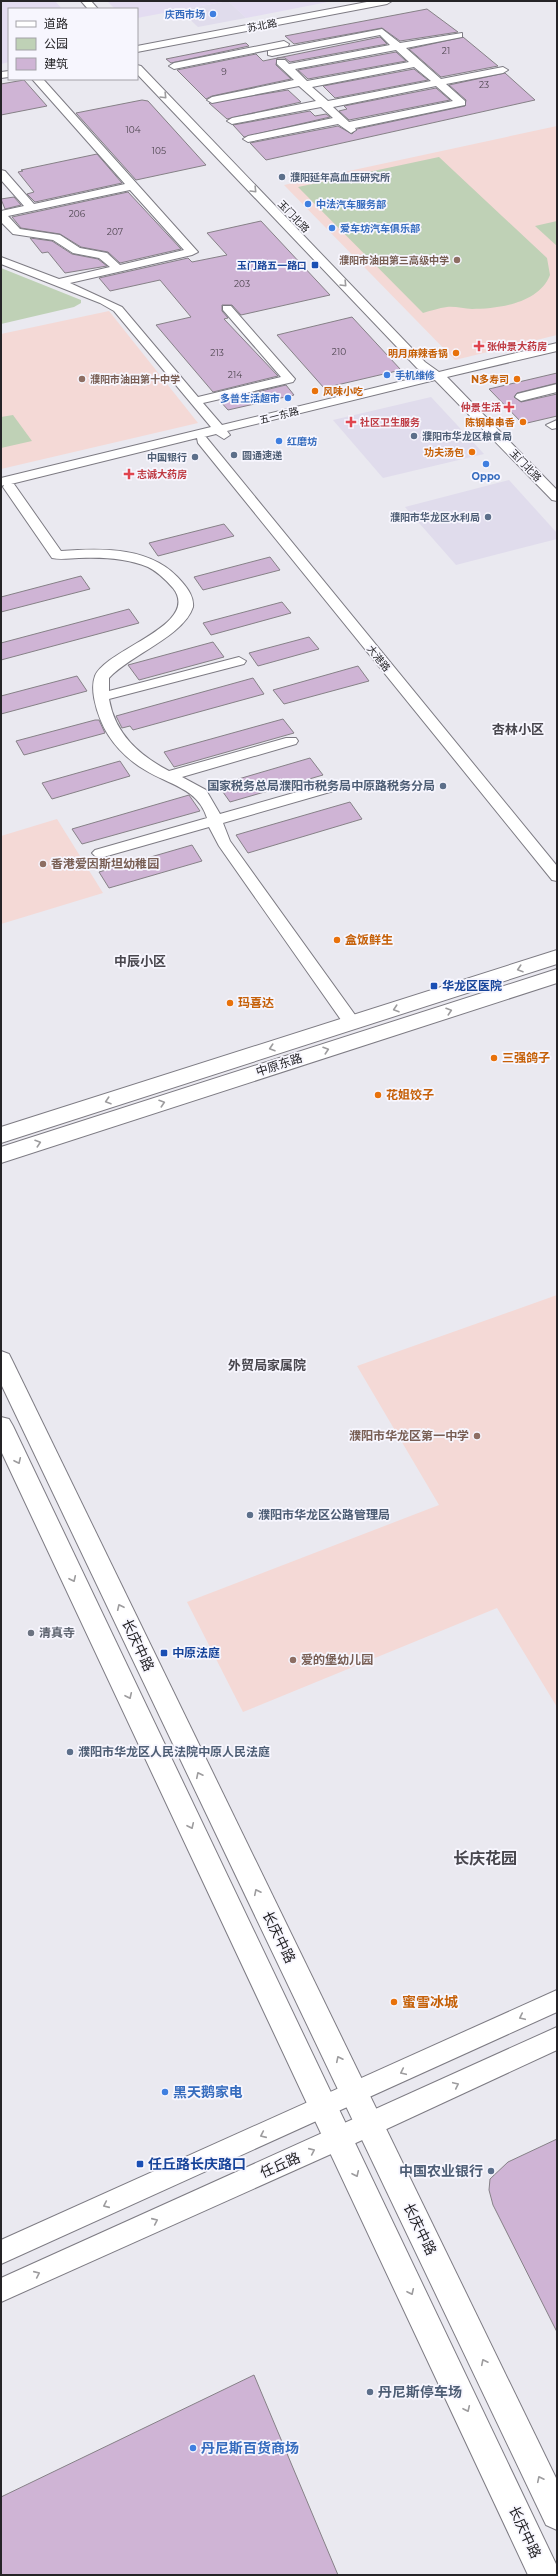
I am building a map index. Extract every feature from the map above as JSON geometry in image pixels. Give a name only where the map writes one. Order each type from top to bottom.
[{"type":"main road","name":"中原东路","points":[[1,1135],[557,958]]},
{"type":"main road","name":"中原东路","points":[[1,1155],[557,976]]},
{"type":"main road","name":"长庆中路","points":[[1,1360],[198,1773],[356,2094],[557,2514]]},
{"type":"main road","name":"长庆中路","points":[[1,1426],[545,2575]]},
{"type":"street","name":"苏北路","points":[[138,45],[364,1]]},
{"type":"street","name":"苏北路","points":[[138,49],[387,1]]},
{"type":"street","points":[[269,51],[375,27]]},
{"type":"street","points":[[246,28],[346,126]]},
{"type":"street","points":[[174,66],[382,32],[462,103],[346,126],[248,139]]},
{"type":"street","points":[[286,68],[458,35]]},
{"type":"street","name":"玉门北路","points":[[138,55],[418,345]]},
{"type":"street","points":[[212,100],[417,63]]},
{"type":"street","name":"玉门北路","points":[[138,69],[421,365],[442,378]]},
{"type":"street","points":[[232,120],[503,70]]},
{"type":"street","points":[[38,80],[192,252],[58,283]]},
{"type":"street","points":[[1,173],[31,207]]},
{"type":"street","points":[[1,214],[133,186]]},
{"type":"street","points":[[1,214],[18,232],[56,237],[77,251],[103,255],[118,269]]},
{"type":"street","points":[[1,260],[118,309],[221,432]]},
{"type":"street","points":[[195,401],[290,379],[227,308]]},
{"type":"street","name":"五一东路","points":[[4,486],[442,378],[557,347]]},
{"type":"street","name":"五一东路","points":[[442,378],[557,354]]},
{"type":"street","name":"玉门北路","points":[[429,356],[442,378],[557,497]]},
{"type":"street","points":[[521,397],[557,388]]},
{"type":"street","name":"五一东路","points":[[4,486],[202,440],[221,432]]},
{"type":"street","name":"大港路","points":[[202,440],[557,876]]},
{"type":"street","points":[[4,486],[57,555],[94,552],[138,559],[166,575],[179,588],[187,600],[186,608],[172,625],[112,665],[102,677],[102,697],[110,726],[126,749],[144,763],[196,790],[206,798],[218,834],[352,1023]]},
{"type":"street","points":[[102,697],[239,661]]},
{"type":"street","points":[[168,776],[291,742]]},
{"type":"street","points":[[100,853],[332,787]]},
{"type":"street","points":[[1,2252],[356,2094],[557,2001]]},
{"type":"street","name":"任丘路","points":[[1,2290],[370,2125],[557,2038]]},
{"type":"shaded area","points":[[1,1],[55,1],[61,8],[8,8],[8,62],[1,64]]},
{"type":"shaded area","points":[[107,1],[228,1],[138,18],[138,8],[114,8]]},
{"type":"shaded area","name":"庆西市场","points":[[228,1],[246,18],[198,27],[180,10]]},
{"type":"shaded area","points":[[228,1],[333,1],[246,18]]},
{"type":"shaded area","name":"濮阳市油田第三高级中学","points":[[557,126],[557,335],[455,360],[284,185]]},
{"type":"shaded area","name":"濮阳市油田第十中学","points":[[109,311],[198,423],[1,469],[1,334]]},
{"type":"shaded area","points":[[431,397],[484,454],[383,478],[333,420]]},
{"type":"shaded area","points":[[509,480],[557,533],[557,539],[456,565],[405,507]]},
{"type":"shaded area","name":"香港爱因斯坦幼稚园","points":[[57,819],[103,893],[1,924],[1,836]]},
{"type":"shaded area","points":[[557,1295],[557,1707],[497,1608],[243,1712],[187,1602],[439,1505],[357,1366]]},
{"type":"green space","points":[[439,157],[547,258],[550,275],[545,284],[537,292],[528,298],[506,306],[483,309],[447,307],[423,313],[298,187]]},
{"type":"green space","points":[[557,221],[557,246],[535,226]]},
{"type":"green space","points":[[1,268],[81,300],[81,303],[74,307],[1,324]]},
{"type":"green space","points":[[13,415],[32,441],[1,448],[1,417]]},
{"type":"building","points":[[427,9],[458,32],[400,41],[382,28],[294,44],[285,36]]},
{"type":"building","points":[[380,37],[387,44],[290,62],[285,58],[278,58]]},
{"type":"building","points":[[463,37],[498,66],[441,77],[409,49]]},
{"type":"building","points":[[246,43],[249,46],[171,63],[166,59]]},
{"type":"building","points":[[396,52],[406,61],[308,79],[298,70]]},
{"type":"building","points":[[256,54],[263,61],[277,58],[276,65],[291,79],[212,96],[206,99],[177,70]]},
{"type":"building","points":[[414,69],[428,80],[335,98],[323,86]]},
{"type":"building","points":[[505,73],[535,100],[266,160],[250,143],[338,126],[352,134],[357,129],[465,106],[466,100],[449,85]]},
{"type":"building","points":[[24,80],[47,106],[1,115],[1,84]]},
{"type":"building","points":[[436,88],[450,100],[349,120],[339,111],[347,109],[344,106]]},
{"type":"building","points":[[288,90],[301,102],[227,119],[209,103]]},
{"type":"building","points":[[142,100],[148,101],[206,165],[136,180],[76,113]]},
{"type":"building","points":[[310,111],[315,116],[326,114],[330,117],[244,137],[233,125]]},
{"type":"building","points":[[97,154],[122,183],[35,202],[27,194],[34,192],[18,172],[23,171],[21,170]]},
{"type":"building","points":[[128,192],[181,249],[120,263],[108,252],[81,247],[60,234],[21,228],[12,217]]},
{"type":"building","points":[[14,197],[21,205],[5,209],[1,199]]},
{"type":"building","points":[[261,221],[330,295],[241,315],[232,305],[222,305],[222,311],[228,318],[224,319],[278,376],[213,392],[156,325],[191,317],[160,280],[110,291],[99,278],[188,258],[192,262],[227,255],[207,233]]},
{"type":"building","points":[[30,238],[52,241],[72,254],[98,259],[107,266],[65,273],[48,252],[42,253]]},
{"type":"building","points":[[352,317],[401,370],[324,388],[277,335]]},
{"type":"building","points":[[557,373],[557,383],[517,393],[514,397],[521,402],[557,394],[557,416],[523,424],[489,389]]},
{"type":"building","points":[[286,385],[294,395],[228,410],[220,401]]},
{"type":"building","points":[[224,524],[234,536],[158,556],[149,543]]},
{"type":"building","points":[[270,557],[280,570],[203,590],[194,577]]},
{"type":"building","points":[[81,576],[90,589],[1,612],[1,597]]},
{"type":"building","points":[[282,602],[291,613],[211,635],[203,623]]},
{"type":"building","points":[[129,609],[139,623],[1,660],[1,643]]},
{"type":"building","points":[[309,637],[319,649],[258,666],[249,653]]},
{"type":"building","points":[[213,642],[224,657],[139,680],[128,665]]},
{"type":"building","points":[[358,666],[369,681],[284,704],[273,690]]},
{"type":"building","points":[[77,676],[87,691],[1,714],[1,696]]},
{"type":"building","points":[[253,678],[264,694],[133,730],[130,726],[122,728],[116,716]]},
{"type":"building","points":[[283,719],[294,733],[174,767],[164,752]]},
{"type":"building","points":[[99,720],[105,733],[24,755],[16,741]]},
{"type":"building","points":[[310,758],[323,775],[230,802],[218,785]]},
{"type":"building","points":[[120,761],[130,776],[52,799],[42,783]]},
{"type":"building","points":[[189,795],[200,811],[82,844],[72,829]]},
{"type":"building","points":[[350,802],[362,819],[248,853],[236,835]]},
{"type":"building","points":[[192,845],[202,861],[109,888],[99,872]]},
{"type":"building","points":[[557,2139],[557,2332],[493,2205],[489,2190],[490,2179],[508,2162]]},
{"type":"building","name":"丹尼斯百货商场","points":[[254,2375],[338,2575],[1,2575],[1,2497]]},
{"type":"place","name":"庆西市场","points":[[213,14]]},
{"type":"place","name":"濮阳延年高血压研究所","points":[[282,177]]},
{"type":"place","name":"中法汽车服务部","points":[[308,204]]},
{"type":"place","name":"爱车坊汽车俱乐部","points":[[332,228]]},
{"type":"place","name":"濮阳市油田第三高级中学","points":[[457,260]]},
{"type":"place","name":"玉门路五一路口","points":[[315,265]]},
{"type":"place","name":"张仲景大药房","points":[[479,346]]},
{"type":"place","name":"明月麻辣香锅","points":[[456,353]]},
{"type":"place","name":"手机维修","points":[[387,375]]},
{"type":"place","name":"濮阳市油田第十中学","points":[[82,379]]},
{"type":"place","name":"N多寿司","points":[[517,379]]},
{"type":"place","name":"风味小吃","points":[[315,391]]},
{"type":"place","name":"多普生活超市","points":[[288,398]]},
{"type":"place","name":"仲景生活","points":[[509,407]]},
{"type":"place","name":"社区卫生服务","points":[[351,422]]},
{"type":"place","name":"陈钢串串香","points":[[523,422]]},
{"type":"place","name":"濮阳市华龙区粮食局","points":[[414,436]]},
{"type":"place","name":"红磨坊","points":[[279,441]]},
{"type":"place","name":"功夫汤包","points":[[472,452]]},
{"type":"place","name":"圆通速递","points":[[234,455]]},
{"type":"place","name":"中国银行","points":[[195,457]]},
{"type":"place","name":"Oppo","points":[[486,464]]},
{"type":"place","name":"志诚大药房","points":[[129,474]]},
{"type":"place","name":"濮阳市华龙区水利局","points":[[488,517]]},
{"type":"place","name":"国家税务总局濮阳市税务局中原路税务分局","points":[[443,786]]},
{"type":"place","name":"香港爱因斯坦幼稚园","points":[[43,864]]},
{"type":"place","name":"盒饭鲜生","points":[[337,940]]},
{"type":"place","name":"华龙区医院","points":[[434,986]]},
{"type":"place","name":"玛喜达","points":[[230,1003]]},
{"type":"place","name":"三强鸽子","points":[[494,1058]]},
{"type":"place","name":"花姐饺子","points":[[378,1095]]},
{"type":"place","name":"濮阳市华龙区第一中学","points":[[477,1436]]},
{"type":"place","name":"濮阳市华龙区公路管理局","points":[[250,1515]]},
{"type":"place","name":"清真寺","points":[[31,1633]]},
{"type":"place","name":"中原法庭","points":[[164,1653]]},
{"type":"place","name":"爱的堡幼儿园","points":[[293,1660]]},
{"type":"place","name":"濮阳市华龙区人民法院中原人民法庭","points":[[70,1752]]},
{"type":"place","name":"蜜雪冰城","points":[[394,2002]]},
{"type":"place","name":"黑天鹅家电","points":[[165,2092]]},
{"type":"place","name":"任丘路长庆路口","points":[[140,2164]]},
{"type":"place","name":"中国农业银行","points":[[491,2171]]},
{"type":"place","name":"丹尼斯停车场","points":[[370,2392]]},
{"type":"place","name":"丹尼斯百货商场","points":[[193,2448]]},
{"type":"district","name":"杏林小区","points":[[518,729]]},
{"type":"district","name":"中辰小区","points":[[140,961]]},
{"type":"district","name":"外贸局家属院","points":[[267,1365]]},
{"type":"district","name":"长庆花园","points":[[485,1858]]}]
